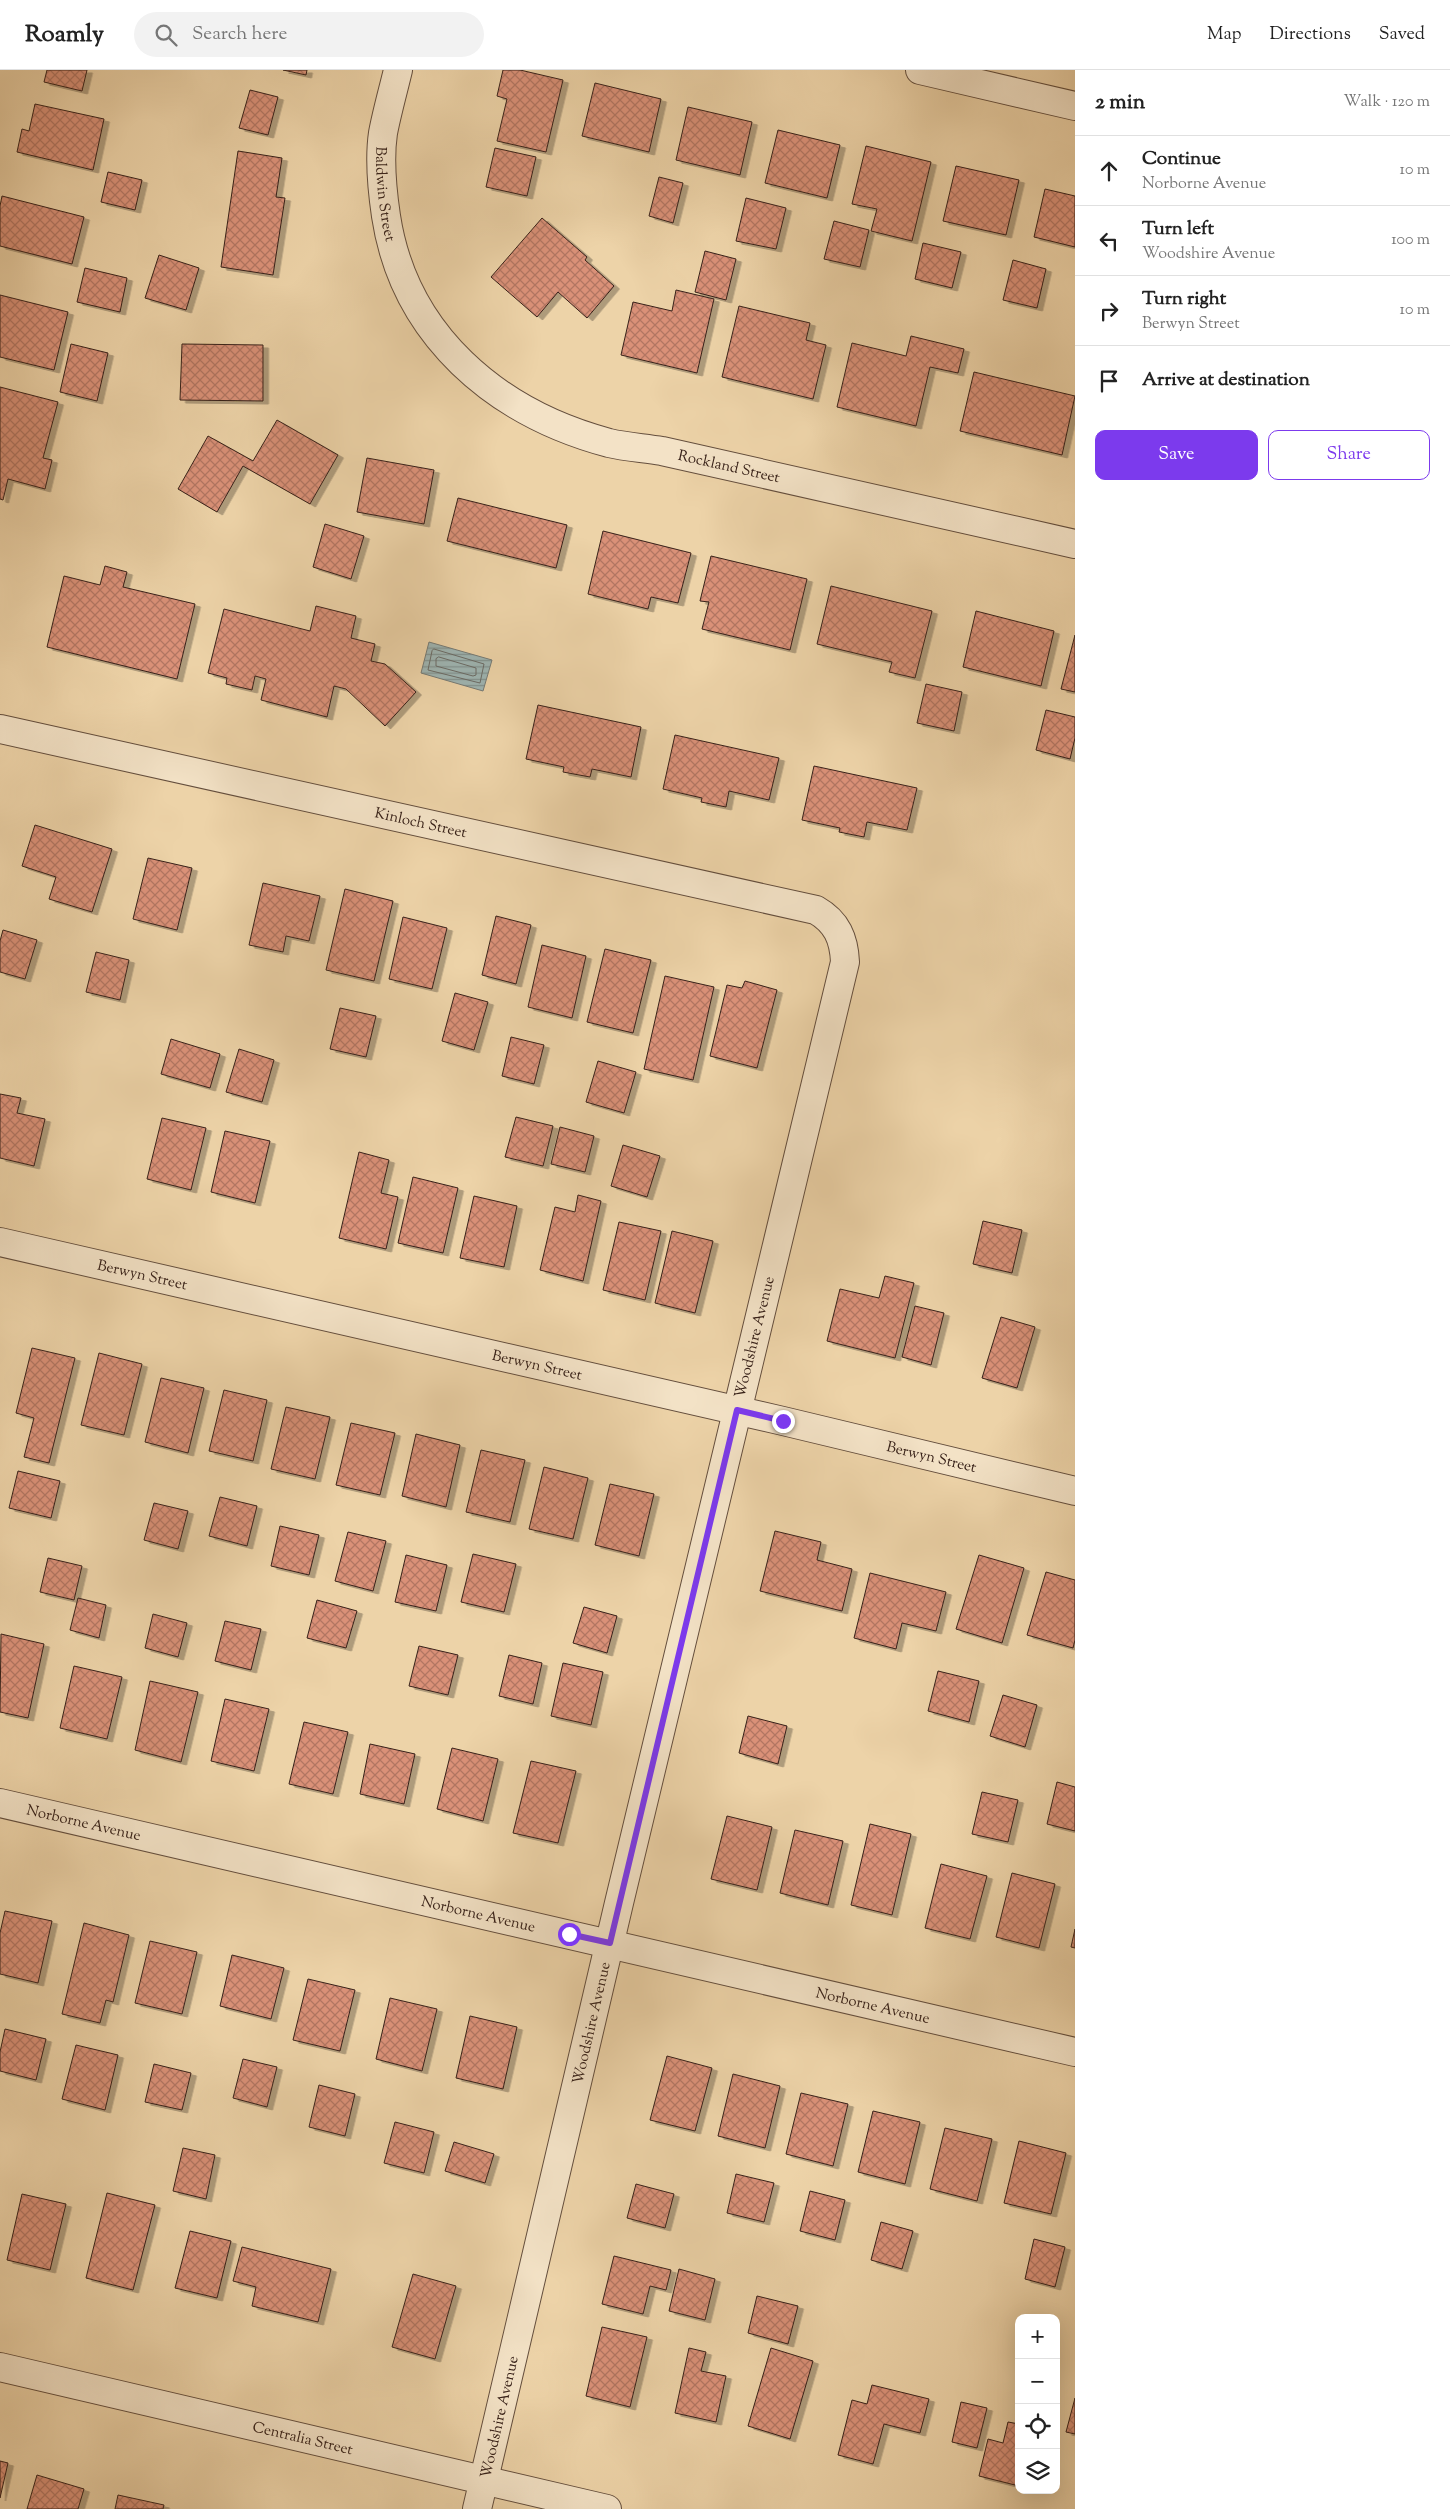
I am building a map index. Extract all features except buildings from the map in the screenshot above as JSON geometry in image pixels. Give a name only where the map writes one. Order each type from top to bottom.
[{"type":"street","name":"Baldwin Street","points":[[398,70],[383,134],[382,189],[389,238],[401,274],[420,314]]},
{"type":"street","points":[[920,70],[1075,106]]},
{"type":"street","name":"Rockland Street","points":[[420,314],[445,348],[470,372],[500,395],[532,413],[576,433],[610,443],[662,451],[1075,544]]},
{"type":"street","name":"Kinloch Street","points":[[0,729],[816,910],[828,917],[835,926]]},
{"type":"street","name":"Woodshire Avenue","points":[[477,2509],[737,1410],[846,962],[841,935],[835,926]]},
{"type":"street","name":"Berwyn Street","points":[[0,1242],[737,1410],[1075,1491]]},
{"type":"street","name":"Norborne Avenue","points":[[0,1803],[1075,2052]]},
{"type":"street","name":"Centralia Street","points":[[0,2368],[607,2509]]},
{"type":"water","points":[[429,642],[492,660],[483,691],[421,673]]},
{"type":"route","points":[[569,1934],[610,1943],[737,1410],[783,1421]]}]
